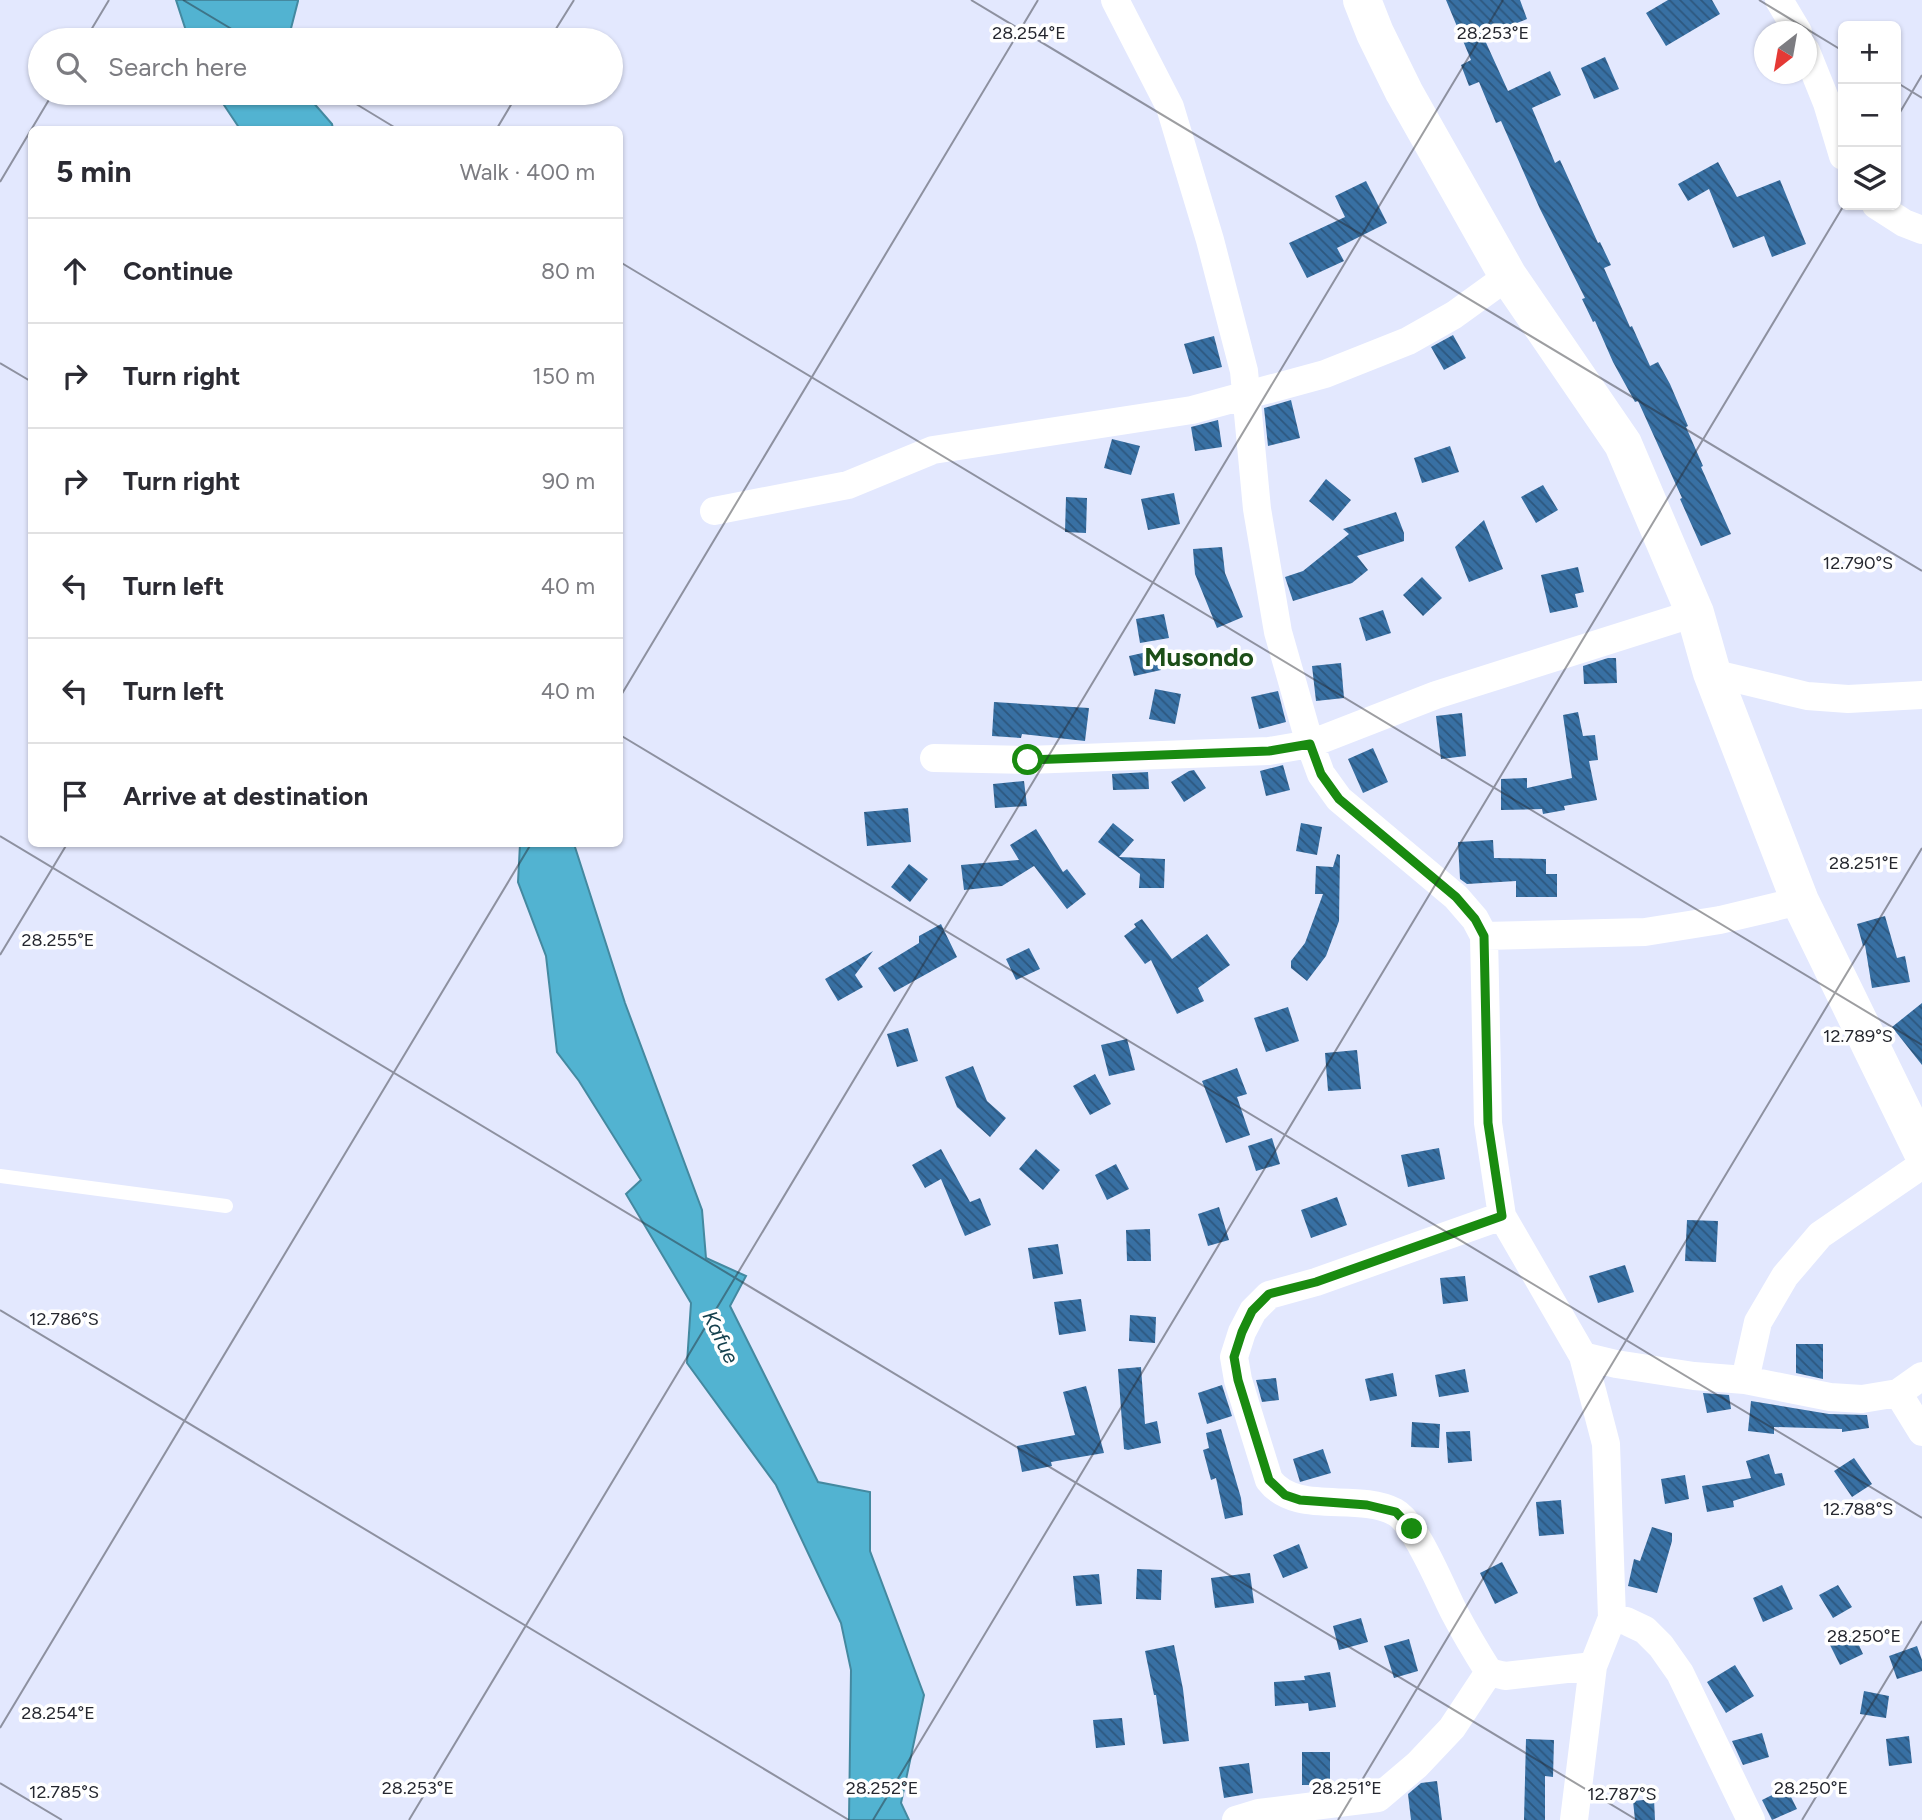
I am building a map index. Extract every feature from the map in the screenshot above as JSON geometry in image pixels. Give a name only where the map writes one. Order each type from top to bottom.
[{"type":"street","points":[[1115,0],[1170,107],[1210,240],[1244,371],[1257,509],[1278,632],[1321,774],[1339,799],[1456,897],[1475,919],[1484,936],[1488,1123],[1502,1216],[1583,1356],[1605,1444],[1612,1618],[1593,1666],[1574,1820]]},
{"type":"street","points":[[1362,0],[1375,33],[1405,92],[1508,276],[1623,444],[1695,613],[1712,673],[1800,901],[1922,1151]]},
{"type":"street","points":[[1779,0],[1791,21]]},
{"type":"street","points":[[1817,77],[1840,147]]},
{"type":"street","points":[[1884,210],[1904,223],[1922,230]]},
{"type":"street","points":[[714,511],[848,485],[933,450],[1192,411],[1325,374],[1408,341],[1454,315],[1508,276]]},
{"type":"street","points":[[934,758],[1028,760],[1269,751],[1310,744],[1436,695],[1695,613]]},
{"type":"street","points":[[1712,673],[1807,696],[1848,699],[1922,695]]},
{"type":"street","points":[[1484,936],[1645,932],[1720,920],[1800,901]]},
{"type":"street","points":[[1745,1380],[1758,1322],[1785,1276],[1820,1235],[1922,1165]]},
{"type":"street","points":[[1489,1672],[1455,1615],[1412,1529],[1396,1512],[1367,1505],[1300,1500],[1275,1488],[1269,1480],[1238,1380],[1234,1357],[1252,1311],[1269,1294],[1316,1282],[1502,1216]]},
{"type":"street","points":[[1583,1356],[1642,1368],[1745,1380],[1830,1397],[1862,1399],[1898,1392],[1922,1376]]},
{"type":"street","points":[[1898,1392],[1922,1432]]},
{"type":"street","points":[[1612,1618],[1645,1630],[1667,1655],[1697,1706],[1751,1820]]},
{"type":"street","points":[[1489,1672],[1514,1675],[1593,1666]]},
{"type":"street","points":[[1236,1820],[1259,1813],[1378,1798],[1417,1765],[1452,1728],[1489,1672]]},
{"type":"lane","points":[[0,1176],[226,1206]]},
{"type":"water","points":[[176,0],[298,0],[291,28],[185,28]]},
{"type":"water","points":[[224,105],[315,105],[332,126],[238,126]]},
{"type":"water","name":"Kafue","points":[[520,847],[575,847],[625,1003],[702,1210],[706,1258],[746,1276],[730,1306],[818,1482],[870,1492],[870,1551],[924,1695],[901,1803],[909,1820],[849,1820],[851,1670],[841,1623],[776,1485],[687,1363],[691,1303],[626,1194],[641,1180],[579,1081],[557,1052],[546,956],[518,882]]},
{"type":"building","points":[[1446,0],[1520,0],[1527,19],[1483,36],[1508,91],[1550,71],[1561,95],[1532,108],[1555,163],[1560,160],[1611,265],[1604,268],[1630,327],[1632,326],[1650,366],[1658,362],[1670,384],[1703,466],[1701,467],[1731,534],[1701,546],[1638,401],[1635,402],[1595,321],[1593,322],[1582,299],[1585,298],[1540,209],[1501,121],[1496,123],[1479,82],[1469,86],[1461,65],[1471,60]]},
{"type":"building","points":[[1668,0],[1712,0],[1720,14],[1666,46],[1646,13]]},
{"type":"building","points":[[1605,57],[1619,89],[1594,99],[1581,68]]},
{"type":"building","points":[[1718,162],[1737,197],[1780,180],[1806,244],[1772,257],[1764,236],[1733,248],[1709,189],[1688,201],[1678,184]]},
{"type":"building","points":[[1366,181],[1387,223],[1337,248],[1344,261],[1307,278],[1289,243],[1345,217],[1335,196]]},
{"type":"building","points":[[1453,335],[1466,358],[1444,370],[1431,347]]},
{"type":"building","points":[[1214,336],[1222,367],[1193,374],[1184,344]]},
{"type":"building","points":[[1291,400],[1300,438],[1268,446],[1264,408]]},
{"type":"building","points":[[1218,420],[1222,447],[1195,451],[1191,427]]},
{"type":"building","points":[[1112,439],[1140,446],[1131,475],[1104,468]]},
{"type":"building","points":[[1450,446],[1459,472],[1422,483],[1414,458]]},
{"type":"building","points":[[1326,479],[1351,500],[1333,521],[1309,501]]},
{"type":"building","points":[[1543,485],[1558,510],[1536,523],[1521,497]]},
{"type":"building","points":[[1174,493],[1180,524],[1148,530],[1141,499]]},
{"type":"building","points":[[1066,497],[1087,498],[1086,533],[1065,532]]},
{"type":"building","points":[[1396,512],[1404,533],[1404,541],[1357,556],[1368,570],[1352,583],[1293,601],[1285,577],[1303,571],[1349,534],[1343,529]]},
{"type":"building","points":[[1484,520],[1503,569],[1469,582],[1455,547]]},
{"type":"building","points":[[1222,547],[1225,573],[1243,617],[1217,628],[1195,574],[1193,549]]},
{"type":"building","points":[[1578,567],[1584,592],[1575,594],[1578,607],[1550,613],[1541,575]]},
{"type":"building","points":[[1422,577],[1442,598],[1423,616],[1403,595]]},
{"type":"building","points":[[1383,610],[1391,633],[1366,641],[1359,618]]},
{"type":"building","points":[[1164,614],[1169,638],[1140,643],[1136,619]]},
{"type":"building","points":[[1156,650],[1161,670],[1134,676],[1129,656]]},
{"type":"building","points":[[1616,658],[1617,683],[1584,684],[1583,666]]},
{"type":"building","points":[[1341,663],[1344,698],[1316,701],[1312,666]]},
{"type":"building","points":[[1155,689],[1181,694],[1175,724],[1149,719]]},
{"type":"building","points":[[1278,691],[1286,722],[1259,729],[1251,697]]},
{"type":"building","points":[[994,702],[1089,708],[1085,741],[1022,734],[1021,738],[992,736]]},
{"type":"building","points":[[1578,712],[1583,736],[1595,735],[1598,760],[1589,761],[1597,800],[1564,806],[1565,810],[1543,814],[1542,809],[1501,810],[1501,779],[1527,778],[1527,788],[1572,778],[1563,715]]},
{"type":"building","points":[[1462,713],[1466,756],[1441,759],[1436,716]]},
{"type":"building","points":[[1373,748],[1388,782],[1363,793],[1348,759]]},
{"type":"building","points":[[1283,765],[1290,790],[1266,796],[1260,771]]},
{"type":"building","points":[[1194,770],[1206,788],[1184,802],[1171,782]]},
{"type":"building","points":[[1148,772],[1149,789],[1113,790],[1112,774]]},
{"type":"building","points":[[1024,781],[1027,806],[995,808],[993,784]]},
{"type":"building","points":[[908,808],[911,842],[867,846],[864,812]]},
{"type":"building","points":[[1113,823],[1134,840],[1119,857],[1165,859],[1164,888],[1139,888],[1140,874],[1098,842]]},
{"type":"building","points":[[1301,823],[1322,827],[1317,855],[1296,851]]},
{"type":"building","points":[[1036,829],[1063,872],[1067,869],[1086,894],[1067,909],[1034,866],[1002,886],[964,890],[961,865],[1019,860],[1010,845]]},
{"type":"building","points":[[1493,840],[1494,858],[1546,859],[1546,874],[1557,874],[1557,897],[1516,897],[1516,881],[1467,884],[1460,879],[1458,842]]},
{"type":"building","points":[[1337,854],[1340,855],[1339,921],[1326,956],[1307,981],[1291,968],[1291,961],[1305,943],[1323,894],[1315,894],[1316,866],[1333,867]]},
{"type":"building","points":[[909,864],[928,879],[910,902],[891,887]]},
{"type":"building","points":[[1885,916],[1897,958],[1905,956],[1910,982],[1872,988],[1865,945],[1863,946],[1857,924]]},
{"type":"building","points":[[1142,919],[1172,959],[1207,934],[1230,965],[1198,988],[1204,1001],[1177,1014],[1151,960],[1145,964],[1124,936]]},
{"type":"building","points":[[941,924],[957,957],[894,992],[878,968],[919,943],[919,936]]},
{"type":"building","points":[[1029,948],[1040,969],[1016,980],[1006,959]]},
{"type":"building","points":[[873,951],[855,975],[863,987],[838,1001],[825,979]]},
{"type":"building","points":[[1922,1003],[1922,1065],[1892,1027]]},
{"type":"building","points":[[1288,1007],[1299,1041],[1266,1052],[1254,1018]]},
{"type":"building","points":[[908,1028],[918,1061],[897,1067],[887,1034]]},
{"type":"building","points":[[1127,1039],[1135,1070],[1109,1076],[1101,1045]]},
{"type":"building","points":[[1357,1050],[1361,1089],[1328,1091],[1325,1053]]},
{"type":"building","points":[[973,1066],[987,1101],[1006,1118],[990,1137],[957,1107],[945,1077]]},
{"type":"building","points":[[1237,1068],[1247,1094],[1237,1097],[1250,1135],[1226,1143],[1202,1081]]},
{"type":"building","points":[[1095,1074],[1111,1104],[1090,1115],[1073,1086]]},
{"type":"building","points":[[1272,1138],[1280,1164],[1256,1171],[1248,1146]]},
{"type":"building","points":[[1439,1148],[1445,1179],[1408,1187],[1401,1155]]},
{"type":"building","points":[[941,1149],[970,1202],[980,1198],[991,1225],[965,1236],[941,1179],[925,1188],[912,1165]]},
{"type":"building","points":[[1036,1149],[1060,1170],[1043,1190],[1019,1169]]},
{"type":"building","points":[[1116,1164],[1129,1189],[1107,1200],[1095,1175]]},
{"type":"building","points":[[1337,1197],[1347,1225],[1311,1238],[1301,1210]]},
{"type":"building","points":[[1219,1207],[1229,1240],[1208,1246],[1198,1214]]},
{"type":"building","points":[[1687,1220],[1718,1221],[1716,1262],[1685,1261]]},
{"type":"building","points":[[1150,1229],[1151,1261],[1127,1261],[1126,1230]]},
{"type":"building","points":[[1058,1244],[1063,1274],[1033,1279],[1028,1248]]},
{"type":"building","points":[[1625,1265],[1634,1292],[1598,1303],[1589,1276]]},
{"type":"building","points":[[1465,1276],[1468,1301],[1443,1304],[1440,1278]]},
{"type":"building","points":[[1081,1299],[1086,1331],[1059,1335],[1054,1302]]},
{"type":"building","points":[[1130,1315],[1156,1317],[1155,1343],[1129,1341]]},
{"type":"building","points":[[1796,1344],[1823,1344],[1823,1379],[1796,1373]]},
{"type":"building","points":[[1141,1367],[1145,1424],[1157,1421],[1161,1443],[1128,1450],[1124,1449],[1118,1369]]},
{"type":"building","points":[[1465,1369],[1469,1392],[1439,1397],[1435,1375]]},
{"type":"building","points":[[1393,1373],[1397,1396],[1370,1401],[1365,1379]]},
{"type":"building","points":[[1276,1378],[1279,1400],[1262,1402],[1256,1380]]},
{"type":"building","points":[[1222,1385],[1232,1416],[1207,1424],[1198,1393]]},
{"type":"building","points":[[1086,1386],[1104,1453],[1051,1462],[1052,1466],[1022,1472],[1017,1446],[1075,1435],[1063,1392]]},
{"type":"building","points":[[1703,1393],[1729,1395],[1731,1409],[1707,1413]]},
{"type":"building","points":[[1751,1401],[1829,1414],[1867,1415],[1869,1428],[1842,1432],[1842,1429],[1774,1427],[1774,1434],[1748,1431]]},
{"type":"building","points":[[1412,1422],[1440,1424],[1439,1448],[1411,1447]]},
{"type":"building","points":[[1221,1429],[1241,1498],[1243,1515],[1225,1519],[1216,1478],[1211,1480],[1203,1450],[1209,1448],[1206,1433]]},
{"type":"building","points":[[1470,1431],[1472,1461],[1448,1463],[1446,1432]]},
{"type":"building","points":[[1323,1449],[1331,1473],[1300,1482],[1293,1459]]},
{"type":"building","points":[[1769,1454],[1775,1474],[1782,1473],[1785,1485],[1733,1501],[1734,1507],[1707,1512],[1702,1486],[1751,1478],[1746,1461]]},
{"type":"building","points":[[1854,1458],[1872,1484],[1852,1497],[1834,1471]]},
{"type":"building","points":[[1685,1475],[1689,1499],[1665,1504],[1661,1479]]},
{"type":"building","points":[[1561,1500],[1564,1534],[1539,1536],[1536,1502]]},
{"type":"building","points":[[1652,1527],[1672,1533],[1657,1593],[1628,1586],[1634,1559],[1640,1561]]},
{"type":"building","points":[[1299,1544],[1308,1568],[1283,1578],[1273,1555]]},
{"type":"building","points":[[1502,1562],[1518,1593],[1495,1604],[1480,1573]]},
{"type":"building","points":[[1137,1569],[1162,1570],[1161,1600],[1136,1599]]},
{"type":"building","points":[[1250,1573],[1254,1603],[1215,1608],[1211,1578]]},
{"type":"building","points":[[1099,1574],[1102,1604],[1076,1606],[1073,1576]]},
{"type":"building","points":[[1782,1585],[1793,1609],[1763,1622],[1753,1598]]},
{"type":"building","points":[[1838,1585],[1852,1607],[1833,1618],[1819,1595]]},
{"type":"building","points":[[1361,1618],[1368,1642],[1339,1650],[1333,1626]]},
{"type":"building","points":[[1852,1630],[1863,1654],[1840,1665],[1828,1641]]},
{"type":"building","points":[[1409,1639],[1418,1671],[1394,1678],[1384,1646]]},
{"type":"building","points":[[1174,1645],[1189,1741],[1163,1744],[1156,1695],[1145,1651]]},
{"type":"building","points":[[1917,1646],[1922,1660],[1922,1671],[1897,1679],[1889,1656]]},
{"type":"building","points":[[1735,1665],[1754,1696],[1726,1713],[1707,1682]]},
{"type":"building","points":[[1330,1672],[1336,1707],[1309,1711],[1308,1703],[1275,1706],[1274,1682],[1305,1680],[1304,1676]]},
{"type":"building","points":[[1864,1691],[1889,1696],[1886,1718],[1860,1714]]},
{"type":"building","points":[[1122,1718],[1125,1745],[1096,1748],[1093,1720]]},
{"type":"building","points":[[1762,1733],[1769,1757],[1743,1765],[1732,1741]]},
{"type":"building","points":[[1909,1736],[1912,1763],[1889,1766],[1886,1739]]},
{"type":"building","points":[[1526,1739],[1554,1740],[1553,1777],[1545,1776],[1545,1820],[1524,1820]]},
{"type":"building","points":[[1302,1752],[1330,1752],[1330,1785],[1302,1785]]},
{"type":"building","points":[[1249,1763],[1253,1793],[1224,1798],[1219,1767]]},
{"type":"building","points":[[1437,1781],[1442,1820],[1411,1820],[1408,1794],[1421,1783]]},
{"type":"building","points":[[1780,1791],[1788,1791],[1797,1809],[1772,1820],[1762,1800]]},
{"type":"building","points":[[1654,1799],[1655,1820],[1635,1820],[1633,1801]]},
{"type":"district","name":"Musondo","points":[[1199,657]]},
{"type":"route","points":[[1028,760],[1269,751],[1310,744],[1321,774],[1339,799],[1456,897],[1475,919],[1484,936],[1488,1123],[1502,1216],[1316,1282],[1269,1294],[1252,1311],[1234,1357],[1238,1380],[1269,1480],[1275,1488],[1300,1500],[1327,1500],[1396,1512],[1412,1529]]}]
